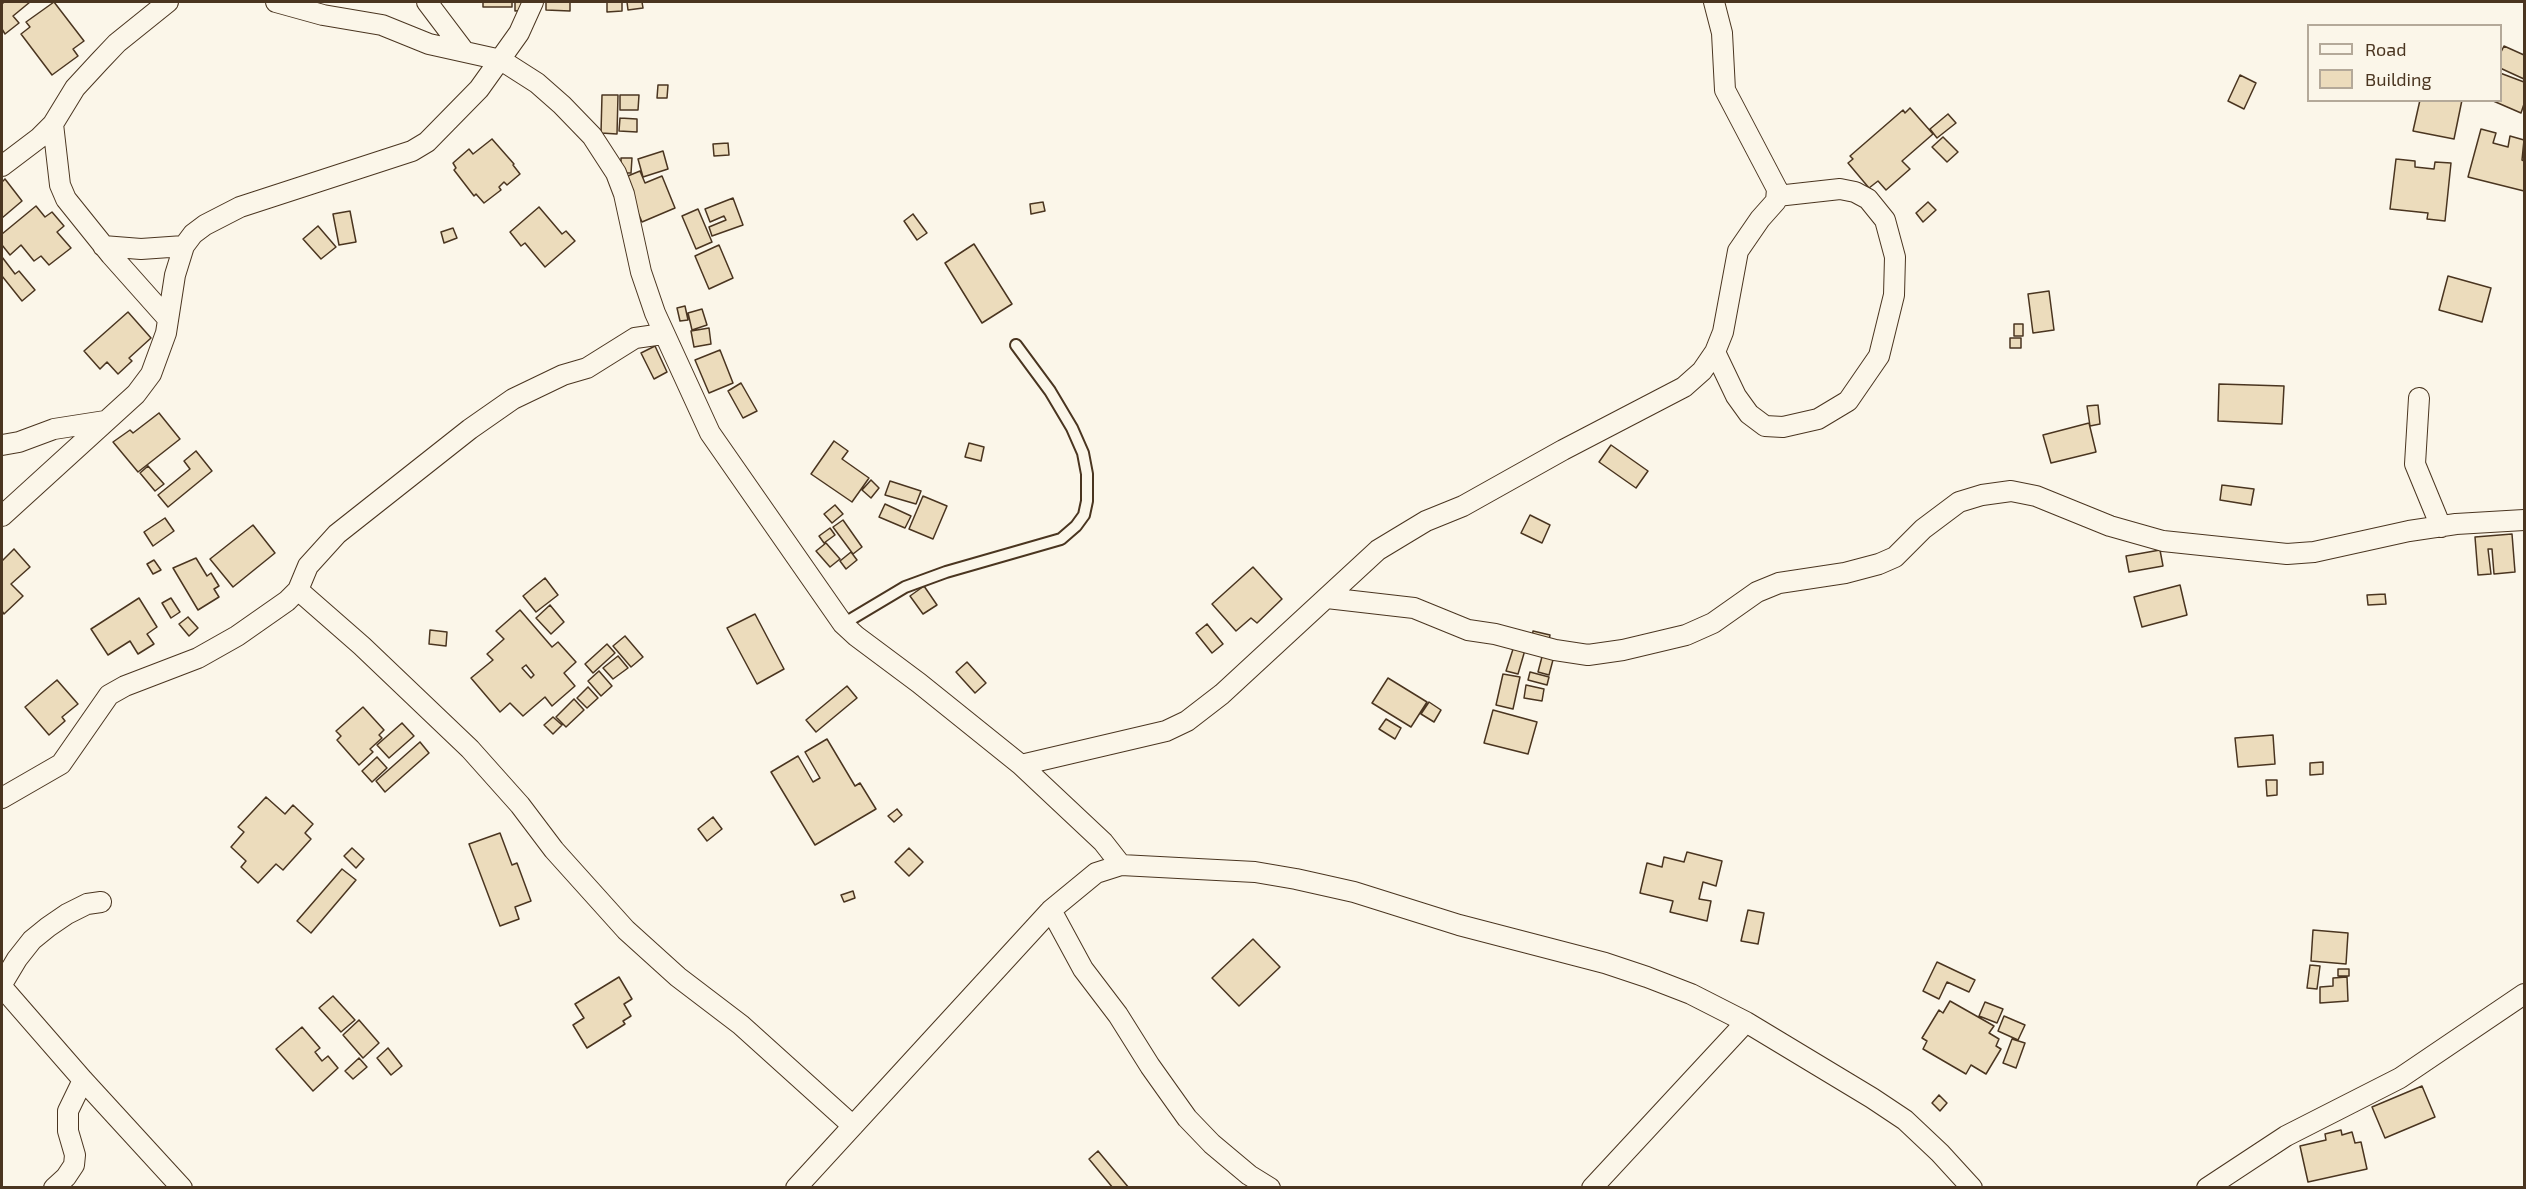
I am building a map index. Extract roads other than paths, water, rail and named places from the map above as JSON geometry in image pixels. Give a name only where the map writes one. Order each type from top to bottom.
[{"type":"street","points":[[2,166],[39,138],[53,124],[75,88],[117,43],[168,2]]},
{"type":"street","points":[[276,2],[323,15],[382,25],[429,44],[501,60],[537,83],[562,105],[592,136],[609,158],[621,184],[641,272],[663,334],[710,434],[843,624],[1021,765],[1103,842],[1121,865]]},
{"type":"street","points":[[427,2],[464,51]]},
{"type":"street","points":[[2,516],[136,394],[151,374],[160,352],[168,319],[175,275],[184,246],[193,234],[240,207],[412,151],[427,142],[462,110],[501,60],[525,22],[533,2]]},
{"type":"street","points":[[1021,765],[1166,731],[1182,724],[1222,694],[1378,550],[1426,521],[1463,506],[1563,450],[1684,387],[1702,371],[1724,332],[1738,250],[1776,201],[1777,196],[1777,189],[1770,174],[1725,90],[1722,33],[1714,2]]},
{"type":"street","points":[[53,124],[60,185],[66,199],[103,246],[168,319]]},
{"type":"street","points":[[1714,352],[1736,396],[1749,414],[1765,426],[1783,427],[1818,419],[1848,401],[1879,356],[1894,295],[1895,276],[1895,257],[1885,220],[1868,199],[1855,192],[1840,189],[1777,196]]},
{"type":"street","points":[[103,246],[141,249],[184,246]]},
{"type":"street","points":[[2,798],[61,764],[109,695],[125,686],[198,658],[288,601],[298,590],[308,566],[337,534],[513,399],[563,375],[587,368],[635,338],[663,334]]},
{"type":"street","points":[[2419,398],[2415,464],[2441,527]]},
{"type":"street","points":[[2,445],[19,442],[54,429],[105,421]]},
{"type":"street","points":[[1327,598],[1414,608],[1457,627],[1495,634],[1545,648],[1588,655],[1623,650],[1686,635],[1713,623],[1741,602],[1779,583],[1845,573],[1879,564],[1895,557],[1923,529],[1959,502],[1982,495],[2011,491],[2036,496],[2110,526],[2163,541],[2287,554],[2314,552],[2409,531],[2456,524],[2524,520]]},
{"type":"street","points":[[298,590],[362,646],[470,749],[520,805],[554,850],[626,930],[678,977],[741,1025],[853,1126]]},
{"type":"street","points":[[796,1188],[1051,910],[1096,873],[1121,865],[1255,872],[1354,892],[1459,925],[1605,963],[1690,994],[1746,1022],[1905,1120],[1940,1152],[1972,1188]]},
{"type":"street","points":[[101,902],[87,904],[67,914],[32,940],[17,959],[2,986],[83,1080],[182,1188]]},
{"type":"street","points":[[1051,910],[1083,969],[1118,1015],[1187,1118],[1212,1144],[1249,1175],[1270,1188]]},
{"type":"street","points":[[2207,1188],[2286,1136],[2400,1078],[2524,994]]},
{"type":"street","points":[[1592,1188],[1746,1022]]},
{"type":"street","points":[[54,1188],[66,1177],[74,1165],[75,1155],[68,1131],[68,1111],[83,1080]]},
{"type":"lane","points":[[843,624],[905,587],[946,572],[1061,539],[1076,526],[1084,515],[1087,501],[1087,474],[1083,453],[1072,428],[1050,391],[1016,345]]}]
